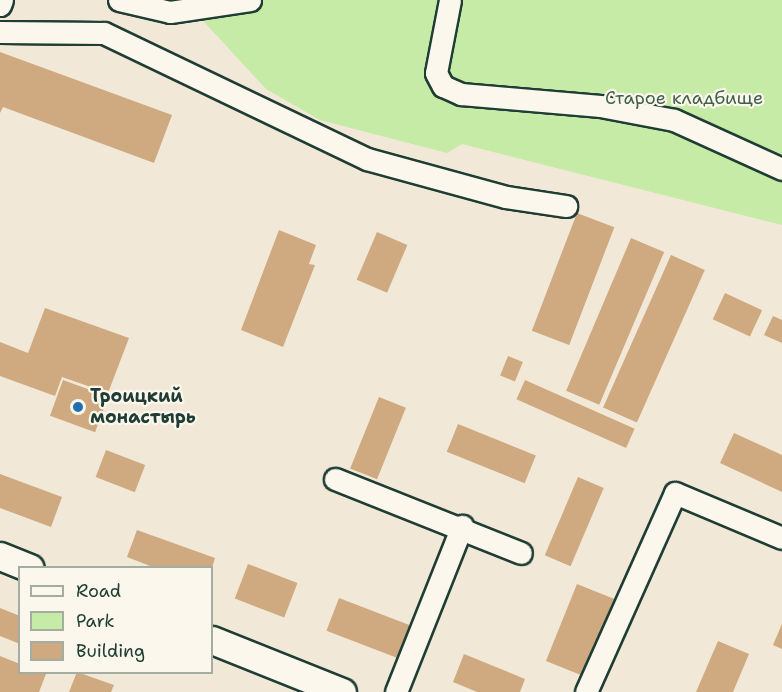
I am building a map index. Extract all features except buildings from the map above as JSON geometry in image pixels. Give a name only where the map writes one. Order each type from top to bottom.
[{"type":"main road","points":[[0,556],[27,566]]},
{"type":"main road","points":[[213,640],[342,692]]},
{"type":"street","points":[[0,5],[2,0]]},
{"type":"street","points":[[119,0],[170,12],[250,0]]},
{"type":"street","points":[[450,0],[436,73],[444,86],[461,94],[600,106],[674,120],[782,169]]},
{"type":"street","points":[[0,32],[104,33],[367,159],[506,197],[566,206]]},
{"type":"street","points":[[335,479],[462,526],[521,553]]},
{"type":"street","points":[[586,692],[675,493],[782,538]]},
{"type":"street","points":[[396,692],[462,526]]},
{"type":"green space","name":"Старое кладбище","points":[[184,0],[782,0],[782,225],[462,144],[447,153],[320,120],[266,89]]},
{"type":"place","name":"Троицкий монастырь","points":[[78,407]]}]
